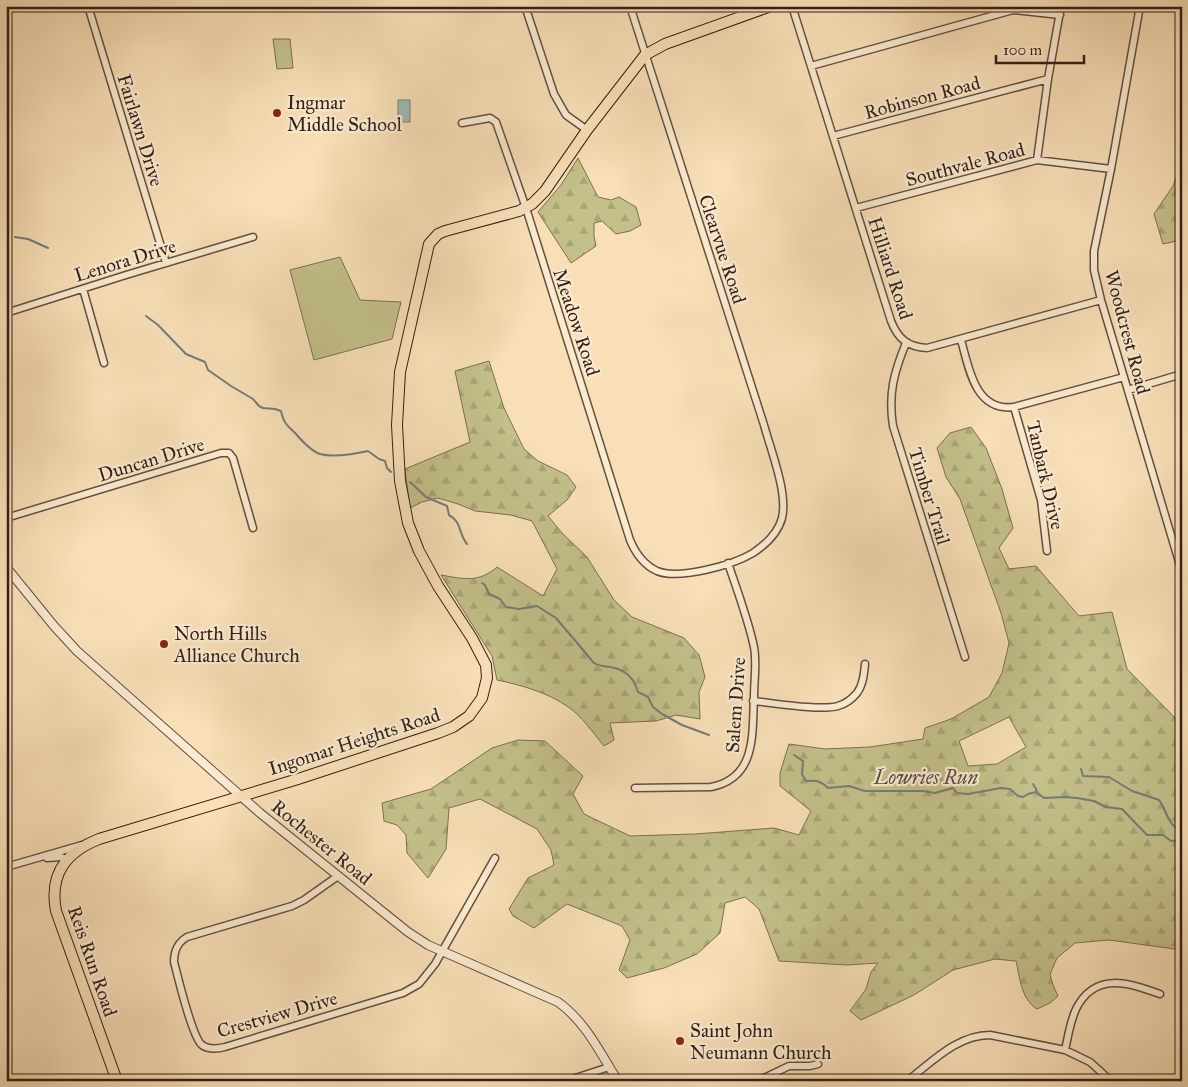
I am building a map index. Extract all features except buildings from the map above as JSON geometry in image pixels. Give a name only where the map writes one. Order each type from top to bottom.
[{"type":"main road","name":"Ingomar Heights Road","points":[[241,796],[446,730],[469,716],[482,698],[487,678],[483,657],[419,551],[405,510],[400,482],[398,461],[398,386],[423,264],[429,244],[438,234],[454,228],[526,208],[546,191],[587,130],[645,55],[665,44],[770,6]]},
{"type":"main road","name":"Reis Run Road","points":[[117,1081],[56,911],[55,885],[60,871],[67,859],[90,842],[241,796]]},
{"type":"street","name":"Fairlawn Drive","points":[[88,6],[166,263]]},
{"type":"street","points":[[525,6],[554,94],[566,115],[587,130]]},
{"type":"street","name":"Clearvue Road","points":[[630,6],[764,425],[783,503],[780,525],[772,536],[754,552],[728,563]]},
{"type":"street","name":"Hilliard Road","points":[[792,6],[891,321],[897,334],[906,343],[927,348],[1101,300]]},
{"type":"street","points":[[1038,160],[1048,79],[1062,6]]},
{"type":"street","name":"Woodcrest Road","points":[[1140,6],[1112,169],[1094,251],[1094,270],[1101,300],[1182,572]]},
{"type":"street","points":[[811,66],[1013,10],[1060,15]]},
{"type":"street","name":"Robinson Road","points":[[833,136],[1048,79]]},
{"type":"street","name":"Meadow Road","points":[[462,123],[490,118],[496,122],[526,208],[634,548],[644,562],[657,571],[673,574],[700,571],[728,563]]},
{"type":"street","name":"Southvale Road","points":[[856,208],[1038,160],[1112,169]]},
{"type":"street","name":"Lenora Drive","points":[[6,313],[252,238]]},
{"type":"street","points":[[83,290],[104,363]]},
{"type":"street","points":[[961,340],[973,380],[979,393],[995,405],[1008,408],[1124,377]]},
{"type":"street","name":"Timber Trail","points":[[906,343],[895,371],[892,385],[891,406],[893,426],[965,657]]},
{"type":"street","points":[[1128,390],[1182,374]]},
{"type":"street","name":"Tanbark Drive","points":[[1014,407],[1040,500],[1047,551]]},
{"type":"street","name":"Duncan Drive","points":[[6,518],[221,453],[228,453],[233,458],[253,528]]},
{"type":"street","name":"Salem Drive","points":[[635,788],[711,787],[729,782],[736,776],[748,757],[751,738],[754,648],[728,563]]},
{"type":"street","name":"Rochester Road","points":[[6,567],[73,648],[241,796],[408,932],[428,945],[558,1002],[580,1020],[618,1081]]},
{"type":"street","points":[[753,701],[822,707],[840,706],[858,692],[862,685],[865,664]]},
{"type":"street","points":[[6,867],[90,842]]},
{"type":"street","points":[[36,858],[61,857],[67,859]]},
{"type":"street","points":[[442,950],[495,858]]},
{"type":"street","name":"Crestview Drive","points":[[338,876],[304,900],[292,906],[187,937],[179,943],[175,950],[174,962],[195,1034],[202,1045],[213,1049],[225,1047],[403,993],[419,984],[425,978],[442,950]]},
{"type":"street","points":[[1064,1050],[1076,1011],[1084,998],[1095,988],[1103,984],[1123,982],[1160,994]]},
{"type":"street","points":[[907,1081],[956,1044],[981,1035],[1024,1041],[1064,1050],[1090,1062],[1111,1081]]},
{"type":"street","points":[[758,1081],[789,1066],[818,1064]]},
{"type":"street","points":[[566,1081],[609,1067]]},
{"type":"green space","points":[[273,39],[290,39],[293,68],[277,69]]},
{"type":"green space","points":[[578,158],[598,197],[611,200],[619,197],[636,207],[641,225],[630,231],[616,234],[602,221],[594,223],[596,246],[571,263],[538,212],[561,185]]},
{"type":"green space","points":[[1182,162],[1182,240],[1163,244],[1154,214],[1173,186]]},
{"type":"green space","points":[[340,257],[360,300],[401,302],[392,339],[314,360],[290,270]]},
{"type":"green space","points":[[489,361],[504,408],[524,449],[538,461],[567,475],[576,487],[567,500],[548,516],[562,533],[587,557],[614,600],[632,617],[684,638],[699,655],[705,677],[699,692],[700,719],[676,715],[656,721],[610,723],[614,740],[604,746],[582,720],[567,706],[533,690],[497,680],[492,656],[441,575],[477,578],[484,576],[497,567],[543,596],[557,569],[532,521],[511,515],[475,511],[438,498],[422,502],[410,508],[405,469],[470,442],[455,371]]},
{"type":"green space","points":[[971,427],[986,448],[1002,489],[1013,528],[999,548],[1009,569],[1036,566],[1079,616],[1112,612],[1127,669],[1182,725],[1182,950],[1109,940],[1075,943],[1057,958],[1050,974],[1058,996],[1050,1003],[1037,1009],[1024,994],[1016,961],[995,959],[953,970],[914,995],[861,1020],[850,1011],[866,989],[871,972],[878,963],[847,965],[779,961],[759,909],[745,897],[725,903],[720,933],[697,954],[664,968],[627,978],[619,970],[630,940],[622,926],[567,904],[534,928],[513,916],[509,909],[528,878],[554,865],[551,850],[537,829],[480,799],[449,808],[446,849],[428,878],[407,853],[406,835],[397,825],[384,821],[382,803],[431,789],[492,748],[518,740],[545,741],[583,776],[573,794],[584,814],[630,836],[695,834],[774,828],[799,835],[811,811],[780,786],[780,773],[789,744],[825,749],[870,747],[923,739],[925,728],[951,719],[989,697],[1002,673],[1009,643],[1001,613],[960,499],[946,477],[937,448],[950,433]],"holes":[[[1009,717],[1026,747],[997,764],[968,766],[959,741]]]},
{"type":"water","points":[[398,100],[410,100],[410,122],[398,122]]},
{"type":"waterway","points":[[15,237],[28,239],[48,248]]},
{"type":"waterway","points":[[146,316],[158,325],[186,354],[205,362],[208,370],[253,399],[259,406],[281,411],[286,424],[313,451],[331,456],[368,451],[385,461],[387,468],[391,472]]},
{"type":"waterway","name":"Lowries Run","points":[[410,482],[426,497],[447,506],[449,515],[458,524],[467,544]]},
{"type":"waterway","name":"Lowries Run","points":[[482,583],[489,594],[500,599],[506,607],[519,609],[537,606],[556,618],[594,663],[624,672],[634,682],[638,692],[648,697],[653,707],[662,714],[682,725],[709,735]]},
{"type":"waterway","name":"Lowries Run","points":[[794,755],[803,761],[802,774],[806,781],[818,781],[828,788],[849,786],[865,791],[923,791],[935,793],[953,788],[957,793],[968,794],[1001,788],[1010,789],[1018,796],[1023,797],[1036,792]]},
{"type":"waterway","points":[[1081,769],[1083,776],[1109,777],[1132,791],[1159,800],[1174,826],[1182,830]]},
{"type":"waterway","points":[[1033,784],[1036,792]]},
{"type":"waterway","name":"Lowries Run","points":[[1036,792],[1044,798],[1077,798],[1094,801],[1106,807],[1122,809],[1147,835],[1163,835],[1171,841],[1182,840]]},
{"type":"place","name":"Ingmar Middle School","points":[[277,113]]},
{"type":"place","name":"North Hills Alliance Church","points":[[164,644]]},
{"type":"place","name":"Saint John Neumann Church","points":[[680,1041]]}]
